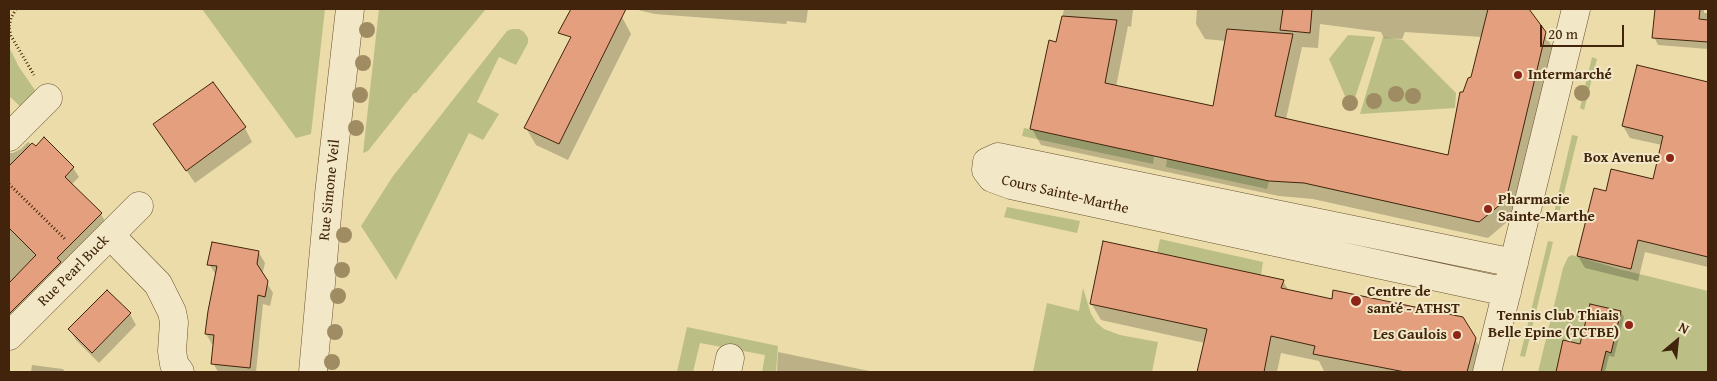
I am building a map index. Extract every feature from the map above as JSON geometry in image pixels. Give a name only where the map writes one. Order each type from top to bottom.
[{"type":"street","name":"Rue Simone Veil","points":[[313,372],[328,202],[350,9]]},
{"type":"street","points":[[1487,372],[1576,9]]},
{"type":"street","points":[[9,137],[48,98]]},
{"type":"street","name":"Cours Sainte-Marthe","points":[[1507,292],[1010,185],[992,178],[986,170],[987,162],[998,157],[1514,263]]},
{"type":"street","name":"Rue Pearl Buck","points":[[9,336],[139,206]]},
{"type":"street","points":[[110,235],[158,284],[172,312],[174,322],[172,351],[174,364],[180,372]]},
{"type":"path","points":[[16,9],[9,27],[11,36],[48,98]]},
{"type":"path","points":[[9,184],[86,260]]},
{"type":"green space","points":[[202,9],[325,9],[311,134],[296,138]]},
{"type":"green space","points":[[379,9],[486,9],[416,93],[414,93],[368,151],[363,153]]},
{"type":"green space","points":[[519,29],[524,32],[528,38],[528,43],[516,65],[499,57],[477,102],[499,114],[483,140],[469,133],[396,280],[361,226],[393,176],[507,31]]},
{"type":"green space","points":[[1348,35],[1375,37],[1351,110],[1329,59]]},
{"type":"green space","points":[[1383,37],[1403,40],[1456,93],[1455,108],[1360,114]]},
{"type":"green space","points":[[9,47],[19,67],[39,96],[23,109],[9,96]]},
{"type":"green space","points":[[1592,57],[1597,59],[1584,110],[1580,108]]},
{"type":"green space","points":[[1024,128],[1154,156],[1153,164],[1022,136]]},
{"type":"green space","points":[[1572,135],[1578,136],[1558,218],[1553,217]]},
{"type":"green space","points":[[1167,159],[1269,181],[1267,189],[1166,167]]},
{"type":"green space","points":[[1007,207],[1080,221],[1077,233],[1004,217]]},
{"type":"green space","points":[[1160,239],[1263,262],[1261,275],[1157,253]]},
{"type":"green space","points":[[1548,241],[1553,242],[1525,357],[1520,356]]},
{"type":"green space","name":"Tennis Club Thiais Belle Epine (TCTBE)","points":[[1572,255],[1619,269],[1708,291],[1708,372],[1538,372],[1563,268],[1568,257]]},
{"type":"green space","points":[[1083,288],[1091,314],[1104,329],[1120,335],[1158,342],[1152,372],[1033,372],[1047,303],[1079,311]]},
{"type":"green space","points":[[687,327],[778,346],[776,372],[762,372],[765,355],[700,343],[693,372],[677,372]]},
{"type":"building","points":[[571,9],[626,9],[559,144],[524,128],[571,37],[558,33]]},
{"type":"building","points":[[1283,9],[1312,9],[1310,33],[1280,30]]},
{"type":"building","points":[[1488,9],[1529,9],[1546,32],[1506,200],[1479,222],[1304,183],[1269,181],[1030,129],[1049,40],[1056,42],[1062,16],[1117,20],[1105,83],[1213,106],[1227,29],[1293,34],[1275,116],[1448,155],[1460,92],[1463,92],[1468,78],[1471,77]]},
{"type":"building","points":[[1655,9],[1700,9],[1699,19],[1708,20],[1708,42],[1652,38]]},
{"type":"building","points":[[1637,65],[1708,82],[1708,257],[1638,240],[1631,269],[1577,256],[1594,188],[1606,191],[1611,169],[1653,179],[1663,136],[1622,126]]},
{"type":"building","points":[[213,82],[246,127],[186,171],[153,124]]},
{"type":"building","points":[[44,137],[74,167],[65,177],[102,213],[57,258],[61,262],[9,314],[9,283],[36,255],[9,228],[9,166],[32,143],[36,146]]},
{"type":"building","points":[[1103,241],[1284,280],[1281,288],[1332,299],[1333,290],[1463,317],[1476,338],[1467,372],[1405,372],[1313,354],[1315,346],[1271,336],[1264,372],[1197,372],[1207,329],[1090,304]]},
{"type":"building","points":[[212,242],[259,251],[257,264],[268,281],[265,297],[258,295],[250,368],[211,364],[214,335],[205,334],[217,266],[207,265]]},
{"type":"building","points":[[107,290],[131,313],[92,353],[68,329]]},
{"type":"building","points":[[1590,304],[1621,311],[1611,353],[1606,351],[1601,372],[1556,372],[1563,340],[1580,344]]},
{"type":"place","name":"Intermarché","points":[[1518,75]]},
{"type":"place","name":"Box Avenue","points":[[1670,158]]},
{"type":"place","name":"Pharmacie Sainte-Marthe","points":[[1488,209]]},
{"type":"place","name":"Centre de santé - ATHST","points":[[1356,301]]},
{"type":"place","name":"Tennis Club Thiais Belle Epine (TCTBE)","points":[[1629,325]]},
{"type":"place","name":"Les Gaulois","points":[[1457,335]]}]
